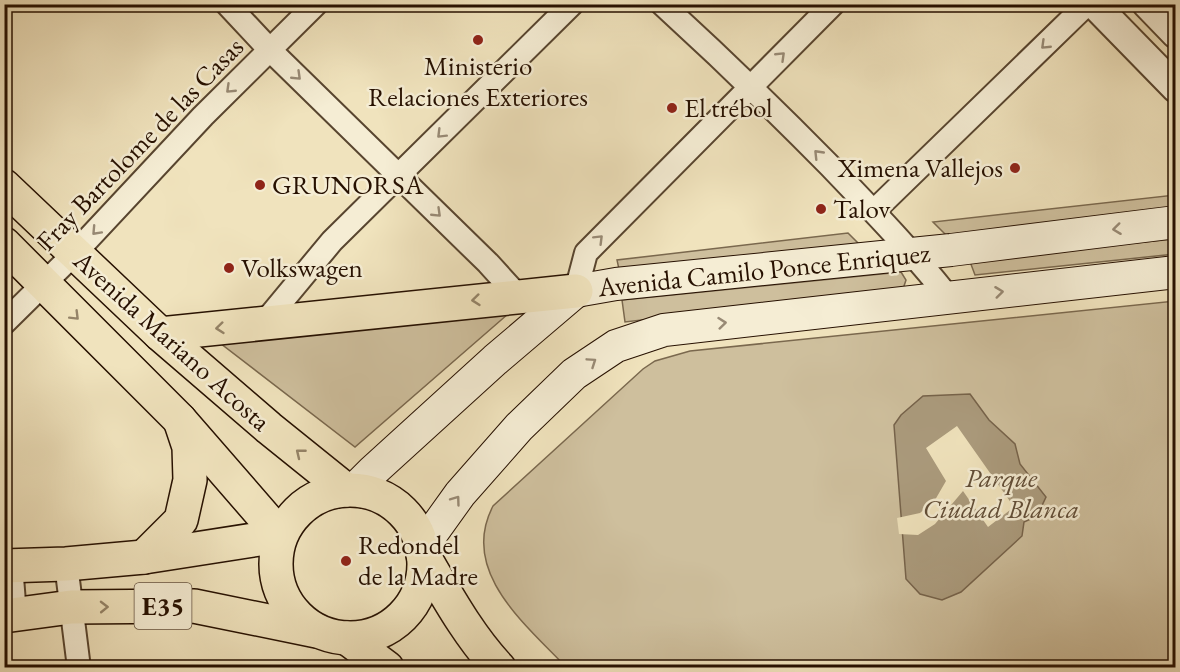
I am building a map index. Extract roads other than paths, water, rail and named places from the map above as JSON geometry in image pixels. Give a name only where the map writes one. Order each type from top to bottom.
[{"type":"main road","name":"Avenida Mariano Acosta","points":[[4,186],[160,334],[269,428],[350,490]]},
{"type":"main road","name":"Avenida Camilo Ponce Enriquez","points":[[350,490],[576,291],[616,284],[951,250],[1176,222]]},
{"type":"main road","name":"Avenida Mariano Acosta","points":[[4,244],[180,420],[279,535]]},
{"type":"main road","name":"Avenida Camilo Ponce Enriquez","points":[[422,551],[460,494],[519,427],[574,374],[616,346],[664,330],[1176,272]]},
{"type":"main road","points":[[160,334],[576,291]]},
{"type":"main road","points":[[144,557],[181,520],[190,480],[189,447],[180,420]]},
{"type":"main road","points":[[279,535],[295,513],[310,501],[327,493],[350,490],[370,493],[384,499],[408,519],[422,551],[446,594],[481,648],[499,668]]},
{"type":"main road","name":"E35","points":[[7,563],[66,564],[144,557],[279,535],[276,567],[280,587],[289,606],[303,621],[333,635],[387,668]]},
{"type":"main road","name":"E35","points":[[10,616],[71,607],[194,606],[333,635],[368,636],[388,628],[404,615],[416,597],[423,576],[422,551]]},
{"type":"street","points":[[227,4],[270,50],[488,263],[518,296]]},
{"type":"street","name":"Fray Bartolome de las Casas","points":[[4,323],[74,254],[203,116],[316,4]]},
{"type":"street","points":[[264,323],[332,241],[572,4]]},
{"type":"street","points":[[662,4],[751,85],[914,253],[949,298]]},
{"type":"street","points":[[576,291],[586,253],[833,4]]},
{"type":"street","points":[[874,211],[1087,4]]},
{"type":"street","points":[[1094,4],[1176,88]]},
{"type":"street","points":[[1147,4],[1176,34]]},
{"type":"street","points":[[7,563],[10,616]]},
{"type":"street","points":[[66,564],[79,668]]},
{"type":"place","name":"Ministerio Relaciones Exteriores","points":[[478,40]]},
{"type":"place","name":"El trébol","points":[[672,108]]},
{"type":"place","name":"Ximena Vallejos","points":[[1015,168]]},
{"type":"place","name":"GRUNORSA","points":[[260,185]]},
{"type":"place","name":"Talov","points":[[821,209]]},
{"type":"place","name":"Volkswagen","points":[[229,268]]},
{"type":"place","name":"Redondel de la Madre","points":[[346,561]]},
{"type":"park label","name":"Parque Ciudad Blanca","points":[[1001,494]]}]
